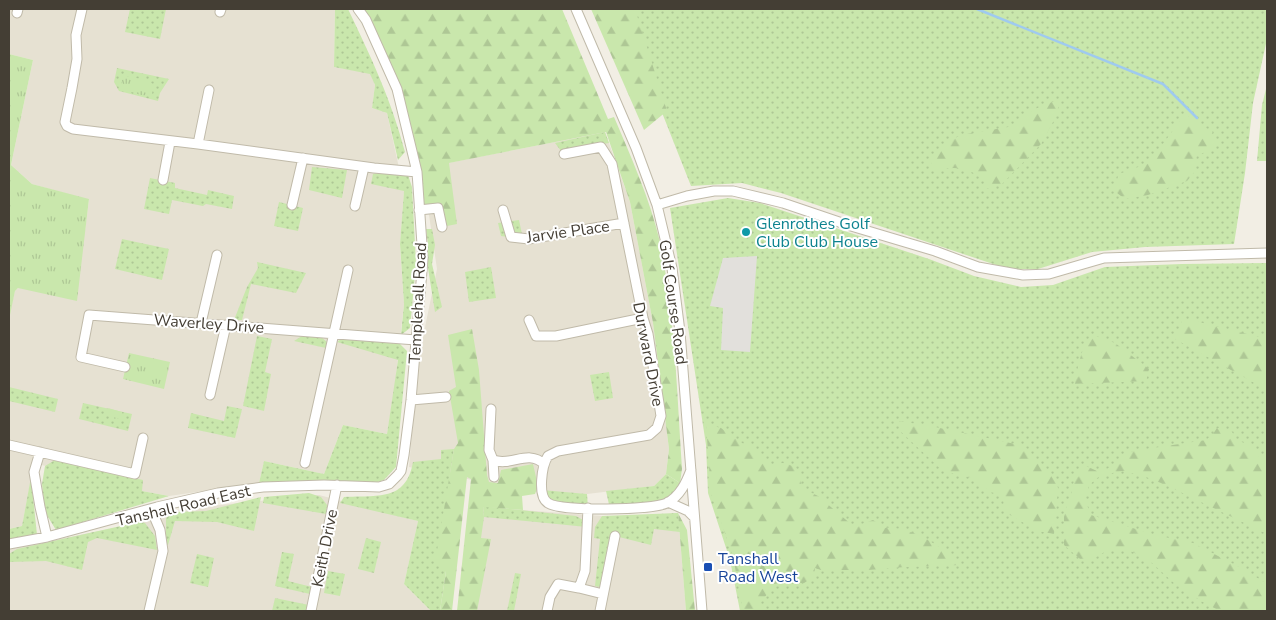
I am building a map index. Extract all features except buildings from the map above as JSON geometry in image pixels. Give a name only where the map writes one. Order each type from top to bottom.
[{"type":"street","points":[[82,9],[76,35],[77,59],[65,122],[67,126],[73,129],[417,172]]},
{"type":"street","name":"Templehall Road","points":[[358,9],[366,20],[398,89],[417,172],[420,210],[423,259],[411,400],[401,471],[389,484]]},
{"type":"street","name":"Golf Course Road","points":[[576,9],[636,148],[657,205],[671,262],[677,298],[702,611]]},
{"type":"street","points":[[198,144],[209,90]]},
{"type":"street","points":[[163,180],[170,142]]},
{"type":"street","name":"Durward Drive","points":[[544,464],[548,456],[553,453],[649,435],[657,428],[661,416],[648,334],[643,318],[612,164],[601,147],[564,154]]},
{"type":"street","points":[[292,206],[303,158]]},
{"type":"street","points":[[356,206],[364,166]]},
{"type":"street","points":[[657,205],[686,196],[714,191],[732,191],[784,203],[851,226],[935,251],[978,267],[1023,275],[1050,274],[1104,258],[1267,253]]},
{"type":"street","points":[[420,210],[438,208],[442,227]]},
{"type":"street","name":"Jarvie Place","points":[[503,210],[511,237],[529,239],[624,223]]},
{"type":"street","points":[[201,323],[217,254]]},
{"type":"street","points":[[305,463],[348,270]]},
{"type":"street","name":"Waverley Drive","points":[[124,367],[81,357],[89,314],[416,340]]},
{"type":"street","points":[[529,320],[536,336],[556,336],[643,318]]},
{"type":"street","points":[[210,395],[226,325]]},
{"type":"street","points":[[411,400],[446,397]]},
{"type":"street","points":[[491,409],[489,450],[493,460],[494,477]]},
{"type":"street","points":[[9,445],[135,474],[143,438]]},
{"type":"street","points":[[40,452],[34,472],[47,537]]},
{"type":"street","points":[[493,460],[504,462],[531,457],[540,460],[544,464],[542,490],[546,502],[558,506],[588,508],[651,507],[668,502],[682,489],[691,470]]},
{"type":"street","name":"Tanshall Road East","points":[[9,544],[47,537],[151,509],[218,494],[263,487],[379,487],[389,484]]},
{"type":"street","name":"Keith Drive","points":[[311,611],[337,486]]},
{"type":"street","points":[[668,502],[688,511],[694,517]]},
{"type":"street","points":[[579,588],[585,572],[588,508]]},
{"type":"street","points":[[150,611],[164,551],[160,530],[151,509]]},
{"type":"street","points":[[600,611],[615,536]]},
{"type":"street","points":[[547,611],[550,597],[558,584],[603,594]]},
{"type":"shaded area","points":[[9,9],[335,9],[334,67],[370,73],[375,85],[372,108],[387,113],[404,191],[400,246],[404,304],[395,385],[387,434],[343,425],[324,474],[264,461],[259,483],[169,496],[142,491],[34,463],[22,526],[9,529],[9,315],[15,291],[85,231],[89,200],[32,184],[11,165],[33,60],[9,54]]},
{"type":"shaded area","points":[[605,132],[630,202],[653,323],[669,449],[666,474],[654,486],[587,494],[530,492],[409,467],[418,361],[437,269],[429,215],[448,163]]},
{"type":"shaded area","points":[[757,256],[750,352],[721,350],[723,308],[710,306],[723,258]]},
{"type":"shaded area","points":[[319,495],[418,521],[404,584],[431,611],[9,611],[9,549],[110,529],[200,507]]},
{"type":"shaded area","points":[[479,507],[602,516],[603,518],[678,513],[686,611],[468,611]]},
{"type":"green space","points":[[130,9],[166,9],[160,39],[125,32]]},
{"type":"green space","points":[[335,9],[348,9],[380,79],[405,152],[398,160],[387,113],[372,108],[375,85],[370,74],[334,67]]},
{"type":"green space","points":[[358,9],[562,9],[608,119],[614,117],[627,147],[646,194],[660,242],[669,298],[675,355],[682,469],[680,483],[666,474],[669,449],[653,323],[630,202],[606,132],[449,163],[457,224],[442,227],[438,208],[419,210],[397,89]]},
{"type":"green space","points":[[591,9],[635,9],[667,111],[644,130]]},
{"type":"green space","points":[[621,9],[1267,9],[1267,39],[1253,103],[1234,244],[1145,247],[1092,252],[1038,269],[1008,269],[781,193],[742,183],[691,186]]},
{"type":"green space","points":[[9,54],[33,60],[11,165],[32,184],[89,199],[77,301],[18,288],[15,291],[10,315]]},
{"type":"green space","points":[[117,68],[169,79],[160,93],[158,101],[119,91],[114,82]]},
{"type":"green space","points":[[121,75],[146,80],[153,84],[152,95],[137,94],[126,89],[122,84]]},
{"type":"green space","points":[[1267,85],[1267,161],[1257,161],[1262,105]]},
{"type":"green space","points":[[1061,100],[1053,122],[1041,144],[1002,184],[986,189],[986,182],[974,173],[957,168],[936,170],[930,161],[942,145],[961,135],[1014,126],[1030,112],[1045,104]]},
{"type":"green space","points":[[1185,114],[1212,131],[1217,143],[1215,149],[1197,155],[1194,166],[1196,170],[1187,181],[1148,195],[1125,199],[1113,190],[1119,174],[1149,163]]},
{"type":"green space","points":[[605,132],[609,143],[561,151],[555,143]]},
{"type":"green space","points":[[312,167],[347,170],[342,198],[309,190]]},
{"type":"green space","points":[[384,172],[408,175],[412,187],[416,264],[410,328],[401,335],[404,304],[400,244],[404,191],[371,184],[373,174]]},
{"type":"green space","points":[[150,178],[175,183],[175,188],[207,195],[208,190],[234,196],[232,209],[172,200],[169,214],[144,209]]},
{"type":"green space","points":[[728,198],[760,203],[929,259],[974,276],[1021,287],[1053,285],[1105,267],[1267,263],[1267,611],[740,611],[730,560],[708,493],[706,445],[670,208]]},
{"type":"green space","points":[[279,202],[303,208],[298,231],[274,226]]},
{"type":"green space","points":[[519,220],[523,239],[501,236],[498,223]]},
{"type":"green space","points":[[426,229],[432,229],[435,245],[432,264],[442,307],[435,312],[427,262],[428,244]]},
{"type":"green space","points":[[122,239],[169,249],[162,280],[115,269]]},
{"type":"green space","points":[[257,262],[306,273],[296,293],[251,284],[242,320],[234,320],[247,287],[258,268]]},
{"type":"green space","points":[[491,267],[496,298],[469,302],[465,272]]},
{"type":"green space","points":[[1183,318],[1267,339],[1267,390],[1175,339]]},
{"type":"green space","points":[[472,329],[479,370],[489,482],[498,483],[501,470],[533,464],[538,486],[535,494],[522,496],[523,510],[483,507],[484,517],[481,538],[491,539],[477,611],[457,611],[471,479],[467,477],[452,611],[440,611],[446,571],[435,563],[454,449],[458,443],[449,391],[456,387],[448,335]]},
{"type":"green space","points":[[1093,335],[1115,343],[1149,369],[1146,381],[1075,384],[1083,350],[1089,338]]},
{"type":"green space","points":[[257,336],[272,339],[265,372],[271,374],[264,411],[243,406]]},
{"type":"green space","points":[[302,336],[321,337],[327,342],[326,348],[294,341]]},
{"type":"green space","points":[[341,339],[400,344],[407,351],[396,467],[384,480],[368,485],[320,482],[259,483],[264,461],[324,474],[343,425],[387,434],[398,360],[337,342]]},
{"type":"green space","points":[[129,353],[170,362],[164,389],[123,379]]},
{"type":"green space","points":[[609,372],[613,398],[595,401],[590,375]]},
{"type":"green space","points":[[9,387],[58,399],[55,412],[9,401]]},
{"type":"green space","points":[[83,403],[132,414],[128,431],[79,419]]},
{"type":"green space","points":[[227,406],[242,409],[235,438],[188,428],[191,413],[224,421]]},
{"type":"green space","points":[[108,408],[122,412],[123,415],[121,418],[113,418]]},
{"type":"green space","points":[[899,421],[1015,444],[1028,449],[1054,476],[1058,488],[1054,534],[1038,531],[1010,515],[1004,508],[1003,495],[990,492],[969,477],[941,469],[899,430]]},
{"type":"green space","points":[[706,424],[721,428],[745,445],[750,446],[770,465],[775,466],[784,463],[797,469],[801,483],[806,490],[818,496],[852,525],[859,525],[873,520],[885,528],[906,530],[936,545],[961,565],[868,570],[821,570],[815,568],[814,577],[804,583],[777,583],[761,602],[759,611],[743,611],[733,556],[711,494]]},
{"type":"green space","points":[[1217,428],[1223,428],[1232,432],[1236,439],[1250,446],[1258,456],[1267,461],[1267,480],[1265,484],[1267,487],[1267,534],[1166,485],[1124,471],[1101,475],[1089,485],[1085,500],[1091,515],[1155,535],[1193,543],[1243,569],[1267,584],[1267,611],[1220,611],[1174,583],[1152,563],[1131,551],[1108,550],[1089,561],[1080,559],[1064,545],[1064,517],[1075,476],[1080,467],[1086,466],[1097,471],[1104,471],[1133,451],[1206,440]]},
{"type":"green space","points":[[454,449],[450,473],[446,571],[440,611],[431,611],[404,584],[418,521],[340,503],[344,497],[378,496],[397,490],[404,484],[413,462],[441,459],[441,450]]},
{"type":"green space","points":[[55,460],[143,480],[142,491],[169,496],[56,530],[45,512],[42,484],[45,466]]},
{"type":"green space","points":[[666,474],[680,483],[674,493],[666,500],[610,509],[606,491],[654,486]]},
{"type":"green space","points":[[31,477],[37,535],[9,540],[9,529],[22,526]]},
{"type":"green space","points":[[542,490],[587,494],[588,508],[551,505]]},
{"type":"green space","points":[[309,493],[321,497],[327,505],[326,514],[263,503],[264,497]]},
{"type":"green space","points":[[261,497],[254,531],[217,522],[175,521],[168,545],[166,544],[166,518],[176,512],[206,511]]},
{"type":"green space","points":[[483,506],[576,516],[583,520],[587,527],[484,517]]},
{"type":"green space","points":[[678,513],[680,532],[654,529],[651,545],[615,536],[605,588],[595,586],[600,539],[594,538],[595,527],[602,516]]},
{"type":"green space","points":[[678,513],[687,530],[695,611],[686,611]]},
{"type":"green space","points":[[139,522],[145,523],[155,536],[157,550],[97,538],[88,542],[82,570],[46,561],[9,562],[9,554],[17,549]]},
{"type":"green space","points":[[366,538],[381,542],[374,573],[358,569]]},
{"type":"green space","points":[[282,552],[294,554],[288,581],[312,587],[310,594],[275,586]]},
{"type":"green space","points":[[197,554],[214,558],[208,587],[190,583]]},
{"type":"green space","points":[[328,571],[345,574],[340,596],[324,593]]},
{"type":"green space","points":[[515,573],[521,574],[514,611],[507,611]]},
{"type":"green space","points":[[275,598],[309,605],[308,611],[272,611]]},
{"type":"waterway","points":[[977,9],[1163,84],[1197,118]]},
{"type":"place","name":"Glenrothes Golf Club Club House","points":[[746,232]]},
{"type":"place","name":"Tanshall Road West","points":[[708,567]]}]
